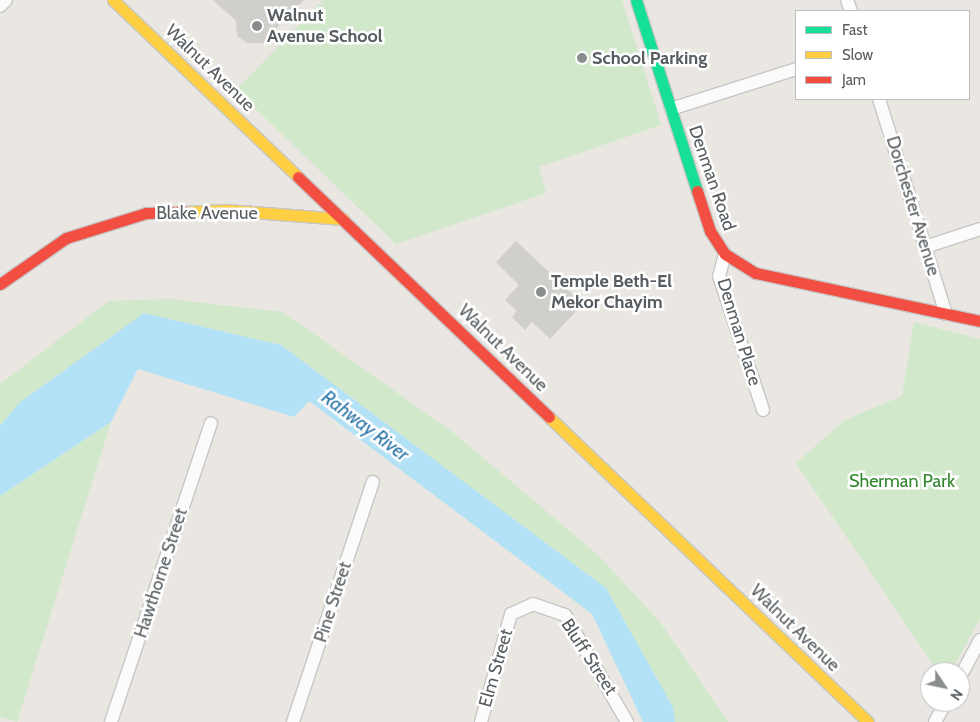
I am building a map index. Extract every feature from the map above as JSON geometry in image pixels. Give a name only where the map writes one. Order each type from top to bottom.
[{"type":"street","points":[[0,6],[6,0]]},
{"type":"street","name":"Walnut Avenue","points":[[113,0],[868,722]]},
{"type":"street","name":"Denman Road","points":[[636,0],[710,231],[725,254],[756,273],[980,322]]},
{"type":"street","points":[[671,108],[795,69]]},
{"type":"street","name":"Dorchester Avenue","points":[[879,100],[946,314]]},
{"type":"street","name":"Blake Avenue","points":[[0,284],[35,256],[66,238],[146,213],[227,210],[343,219]]},
{"type":"street","points":[[925,247],[980,229]]},
{"type":"street","name":"Denman Place","points":[[725,254],[719,276],[764,410]]},
{"type":"street","name":"Hawthorne Street","points":[[111,722],[211,423]]},
{"type":"street","name":"Pine Street","points":[[293,722],[373,482]]},
{"type":"street","name":"Bluff Street","points":[[511,614],[533,604],[565,615],[627,722]]},
{"type":"street","name":"Elm Street","points":[[481,722],[511,614]]},
{"type":"street","points":[[968,662],[980,640]]},
{"type":"green space","points":[[323,0],[622,0],[661,125],[539,167],[546,193],[396,244],[236,90]]},
{"type":"green space","points":[[169,299],[283,312],[454,433],[598,555],[660,622],[728,722],[675,722],[673,707],[606,588],[281,345],[144,313],[19,403],[0,426],[0,384],[109,301]]},
{"type":"green space","name":"Sherman Park","points":[[914,322],[980,339],[980,619],[956,662],[931,662],[796,463],[845,420],[902,396]]},
{"type":"green space","points":[[111,422],[17,722],[0,717],[0,496]]},
{"type":"water","name":"Rahway River","points":[[144,313],[281,345],[606,588],[673,707],[675,722],[643,722],[592,614],[309,401],[294,417],[138,369],[111,422],[0,496],[0,426],[19,403]]},
{"type":"building","name":"Walnut Avenue School","points":[[213,0],[304,0],[271,34],[271,43],[247,43],[237,36],[236,21]]},
{"type":"building","name":"Temple Beth-El Mekor Chayim","points":[[516,241],[583,304],[550,339],[532,322],[525,330],[512,317],[517,311],[505,300],[519,285],[496,262]]},
{"type":"traffic: fast","points":[[636,0],[697,191]]},
{"type":"traffic: slow","points":[[113,0],[298,177]]},
{"type":"traffic: slow","points":[[186,212],[227,210],[343,219]]},
{"type":"traffic: slow","points":[[549,417],[868,722]]},
{"type":"traffic: jam","points":[[298,177],[549,417]]},
{"type":"traffic: jam","points":[[697,191],[710,231],[725,254],[756,273],[980,321]]},
{"type":"traffic: jam","points":[[0,284],[66,238],[146,213],[186,212]]},
{"type":"place","name":"Walnut Avenue School","points":[[257,26]]},
{"type":"place","name":"School Parking","points":[[582,58]]},
{"type":"place","name":"Temple Beth-El Mekor Chayim","points":[[541,292]]}]
